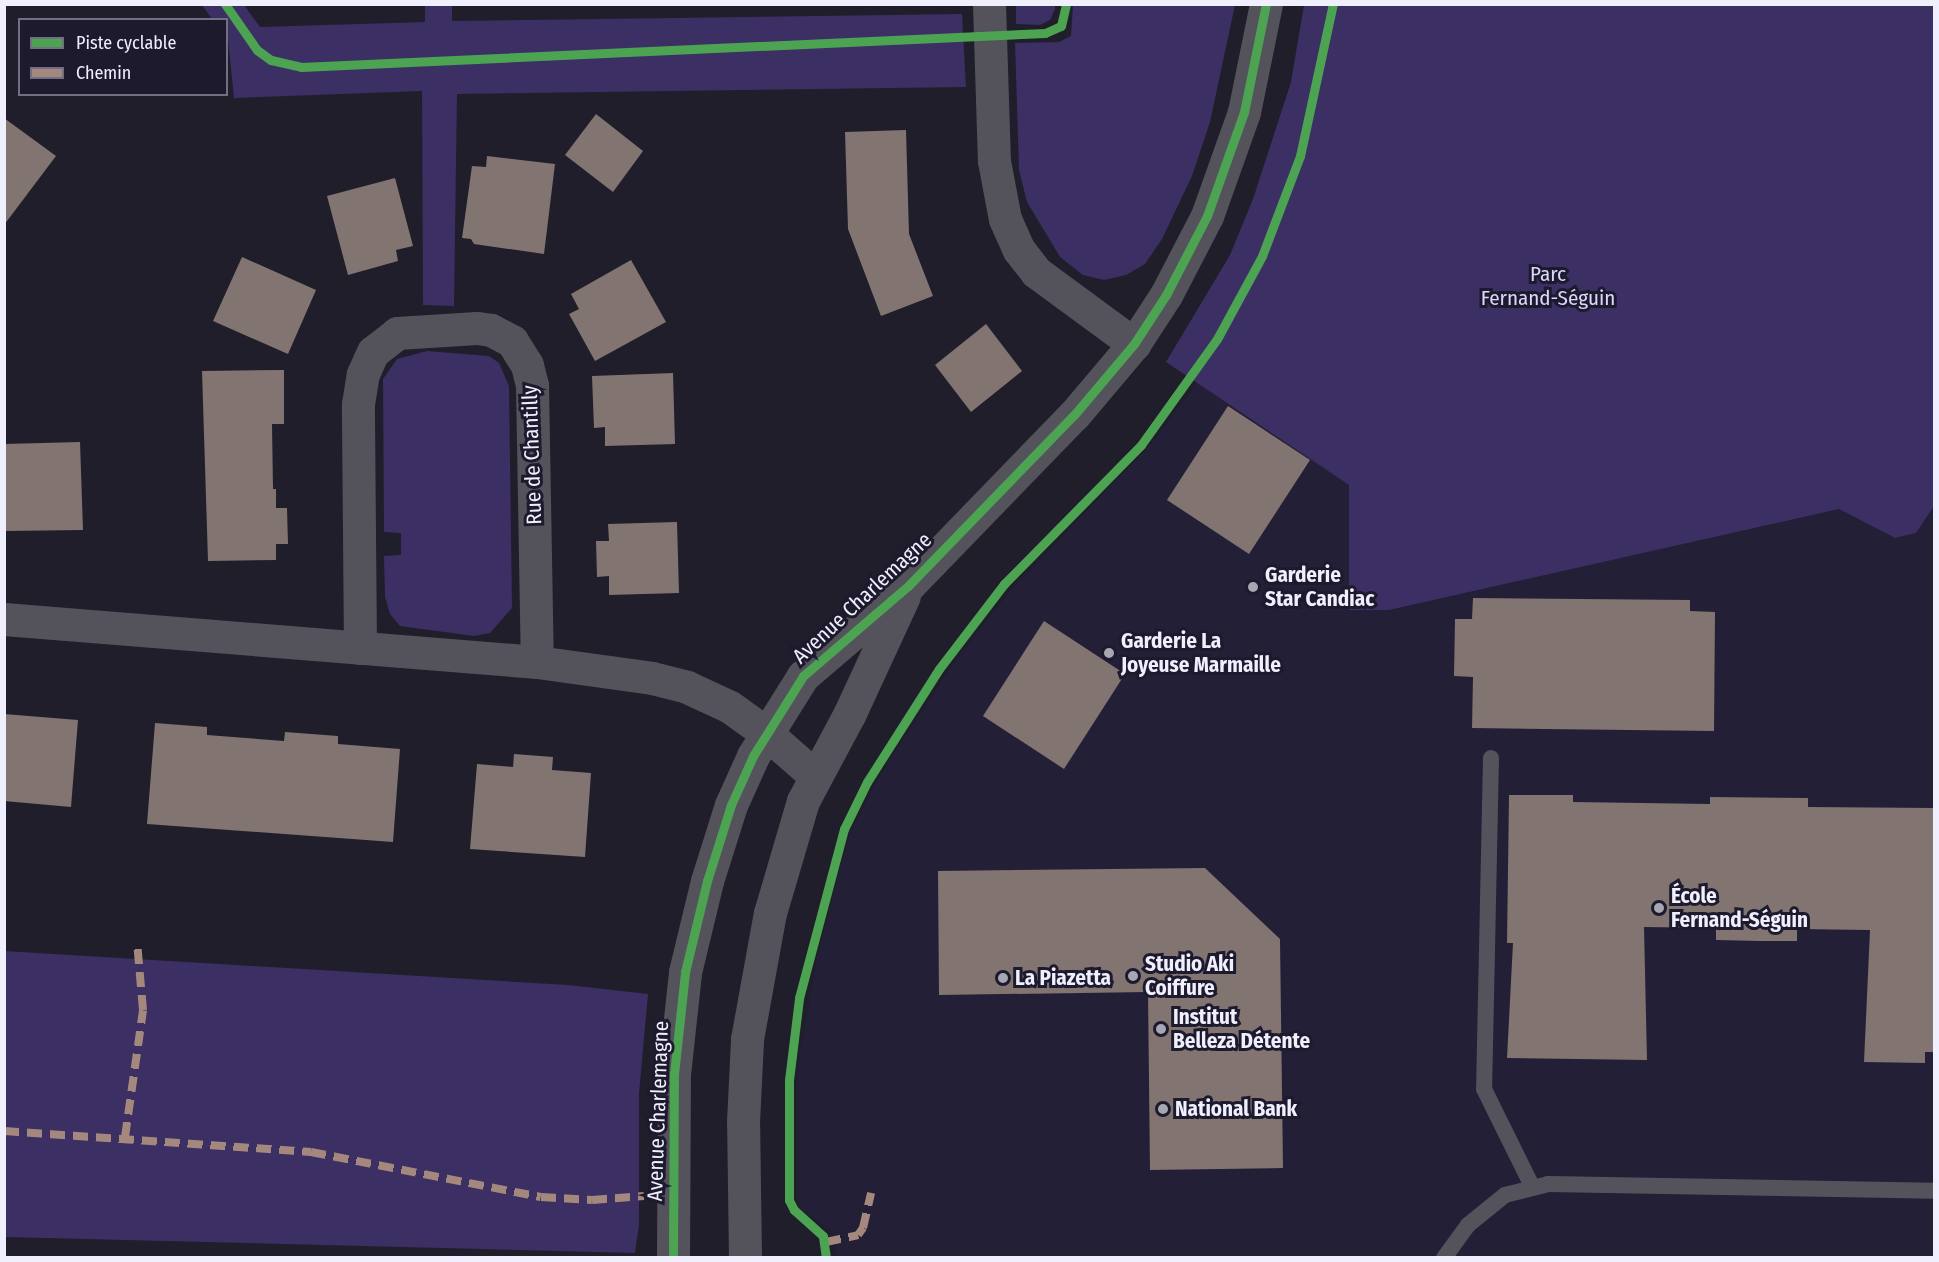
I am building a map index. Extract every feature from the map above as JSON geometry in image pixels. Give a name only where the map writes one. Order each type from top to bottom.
[{"type":"street","points":[[989,4],[994,161],[1005,219],[1019,250],[1036,272],[1134,344]]},
{"type":"street","name":"Avenue Charlemagne","points":[[673,1257],[674,1084],[685,972],[707,881],[731,805],[766,733],[803,676],[908,586],[1074,416],[1134,344],[1166,295],[1207,216],[1244,112],[1266,4]]},
{"type":"street","name":"Rue de Chantilly","points":[[360,648],[358,404],[363,374],[373,352],[396,333],[477,328],[491,330],[512,341],[527,365],[532,385],[537,662]]},
{"type":"street","name":"Avenue Charlemagne","points":[[745,1257],[743,1122],[748,1029],[757,971],[781,869],[814,775],[849,715],[908,586]]},
{"type":"street","points":[[4,619],[537,662],[687,687],[729,707],[766,733],[814,775]]},
{"type":"lane","points":[[1491,758],[1484,1089],[1532,1186]]},
{"type":"lane","points":[[1444,1257],[1468,1225],[1486,1209],[1505,1195],[1532,1186],[1935,1191]]},
{"type":"shaded area","points":[[1197,383],[1349,485],[1350,610],[1390,610],[1839,509],[1895,538],[1916,533],[1934,507],[1934,1257],[837,1257],[832,1232],[800,1208],[797,1198],[797,1070],[817,957],[849,835],[880,775],[957,658],[1011,590],[1152,443]]},
{"type":"green space","points":[[425,4],[452,5],[452,21],[962,14],[966,87],[457,94],[454,306],[423,305],[422,91],[234,98],[228,18],[211,18],[202,5],[244,5],[260,27],[425,22]]},
{"type":"green space","points":[[1016,5],[1055,5],[1055,9],[1050,20],[1040,25],[1016,24]]},
{"type":"green space","points":[[1073,5],[1235,5],[1210,122],[1192,176],[1162,239],[1145,264],[1126,275],[1104,280],[1083,275],[1060,257],[1027,202],[1019,170],[1015,43],[1059,42],[1071,36]]},
{"type":"green space","name":"Parc Fernand-Séguin","points":[[1304,5],[1934,5],[1934,506],[1916,533],[1895,538],[1839,509],[1389,610],[1349,610],[1349,485],[1166,362],[1230,255],[1253,199],[1291,82]]},
{"type":"green space","points":[[427,351],[489,356],[499,363],[509,386],[512,608],[490,633],[474,636],[400,626],[390,614],[385,597],[384,556],[401,555],[401,533],[384,532],[383,379],[397,359]]},
{"type":"green space","points":[[4,951],[568,985],[648,994],[639,1094],[639,1225],[635,1253],[5,1237]]},
{"type":"building","points":[[596,114],[643,151],[613,192],[565,155]]},
{"type":"building","points":[[4,118],[56,156],[4,225]]},
{"type":"building","points":[[906,130],[909,234],[933,296],[881,316],[848,229],[845,132]]},
{"type":"building","points":[[487,156],[555,164],[544,254],[474,244],[471,239],[462,238],[472,166],[486,167]]},
{"type":"building","points":[[395,178],[413,246],[396,250],[398,261],[348,275],[327,196]]},
{"type":"building","points":[[242,257],[316,290],[288,354],[213,321]]},
{"type":"building","points":[[631,260],[666,322],[595,361],[569,314],[579,309],[571,294]]},
{"type":"building","points":[[986,324],[1022,371],[971,412],[935,365]]},
{"type":"building","points":[[284,370],[284,424],[272,424],[273,489],[276,489],[276,508],[287,508],[288,544],[276,544],[276,560],[208,561],[202,371]]},
{"type":"building","points":[[673,373],[675,444],[605,446],[605,427],[594,428],[592,376]]},
{"type":"building","points":[[1228,406],[1310,460],[1249,554],[1167,500]]},
{"type":"building","points":[[80,442],[83,530],[4,531],[4,444]]},
{"type":"building","points":[[677,522],[679,593],[609,595],[609,576],[597,577],[596,541],[609,541],[608,524]]},
{"type":"building","points":[[1473,598],[1690,600],[1690,611],[1715,612],[1714,731],[1472,728],[1473,677],[1454,676],[1455,619],[1472,619]]},
{"type":"building","points":[[1044,621],[1125,674],[1064,769],[983,716]]},
{"type":"building","points":[[4,714],[78,720],[71,807],[4,801]]},
{"type":"building","points":[[155,723],[207,727],[207,735],[284,741],[285,732],[338,736],[338,744],[400,749],[393,842],[147,824]]},
{"type":"building","points":[[514,754],[553,757],[552,770],[591,773],[585,857],[470,849],[477,764],[513,767]]},
{"type":"building","points":[[1509,795],[1573,795],[1573,802],[1710,804],[1710,797],[1808,798],[1808,807],[1935,808],[1935,1052],[1925,1052],[1925,1063],[1864,1062],[1870,930],[1797,929],[1797,941],[1760,941],[1716,940],[1716,928],[1644,927],[1647,1060],[1507,1058],[1513,943],[1507,943]]},
{"type":"building","points":[[1205,868],[1280,939],[1283,1168],[1150,1170],[1148,992],[939,995],[938,871]]},
{"type":"marked path","points":[[125,1137],[143,1010],[137,942]]},
{"type":"marked path","points":[[4,1131],[311,1152],[541,1197],[592,1200],[644,1196]]},
{"type":"marked path","points":[[826,1242],[858,1235],[863,1228],[871,1193]]},
{"type":"cycle path","points":[[225,4],[257,50],[271,60],[301,67],[1045,33],[1061,26],[1066,4]]},
{"type":"cycle path","points":[[673,1258],[674,1074],[685,972],[707,881],[731,805],[753,756],[803,676],[908,586],[1074,415],[1134,344],[1166,295],[1207,216],[1244,112],[1266,4]]},
{"type":"cycle path","points":[[826,1258],[823,1236],[794,1210],[789,1200],[789,1080],[799,998],[844,829],[867,782],[939,669],[1004,584],[1141,445],[1217,339],[1262,256],[1300,156],[1333,4]]},
{"type":"place","name":"Garderie Star Candiac","points":[[1253,587]]},
{"type":"place","name":"Garderie La Joyeuse Marmaille","points":[[1109,653]]},
{"type":"place","name":"École Fernand-Séguin","points":[[1659,908]]},
{"type":"place","name":"Studio Aki Coiffure","points":[[1133,976]]},
{"type":"place","name":"La Piazetta","points":[[1003,978]]},
{"type":"place","name":"Institut Belleza Détente","points":[[1161,1029]]},
{"type":"place","name":"National Bank","points":[[1163,1109]]}]
